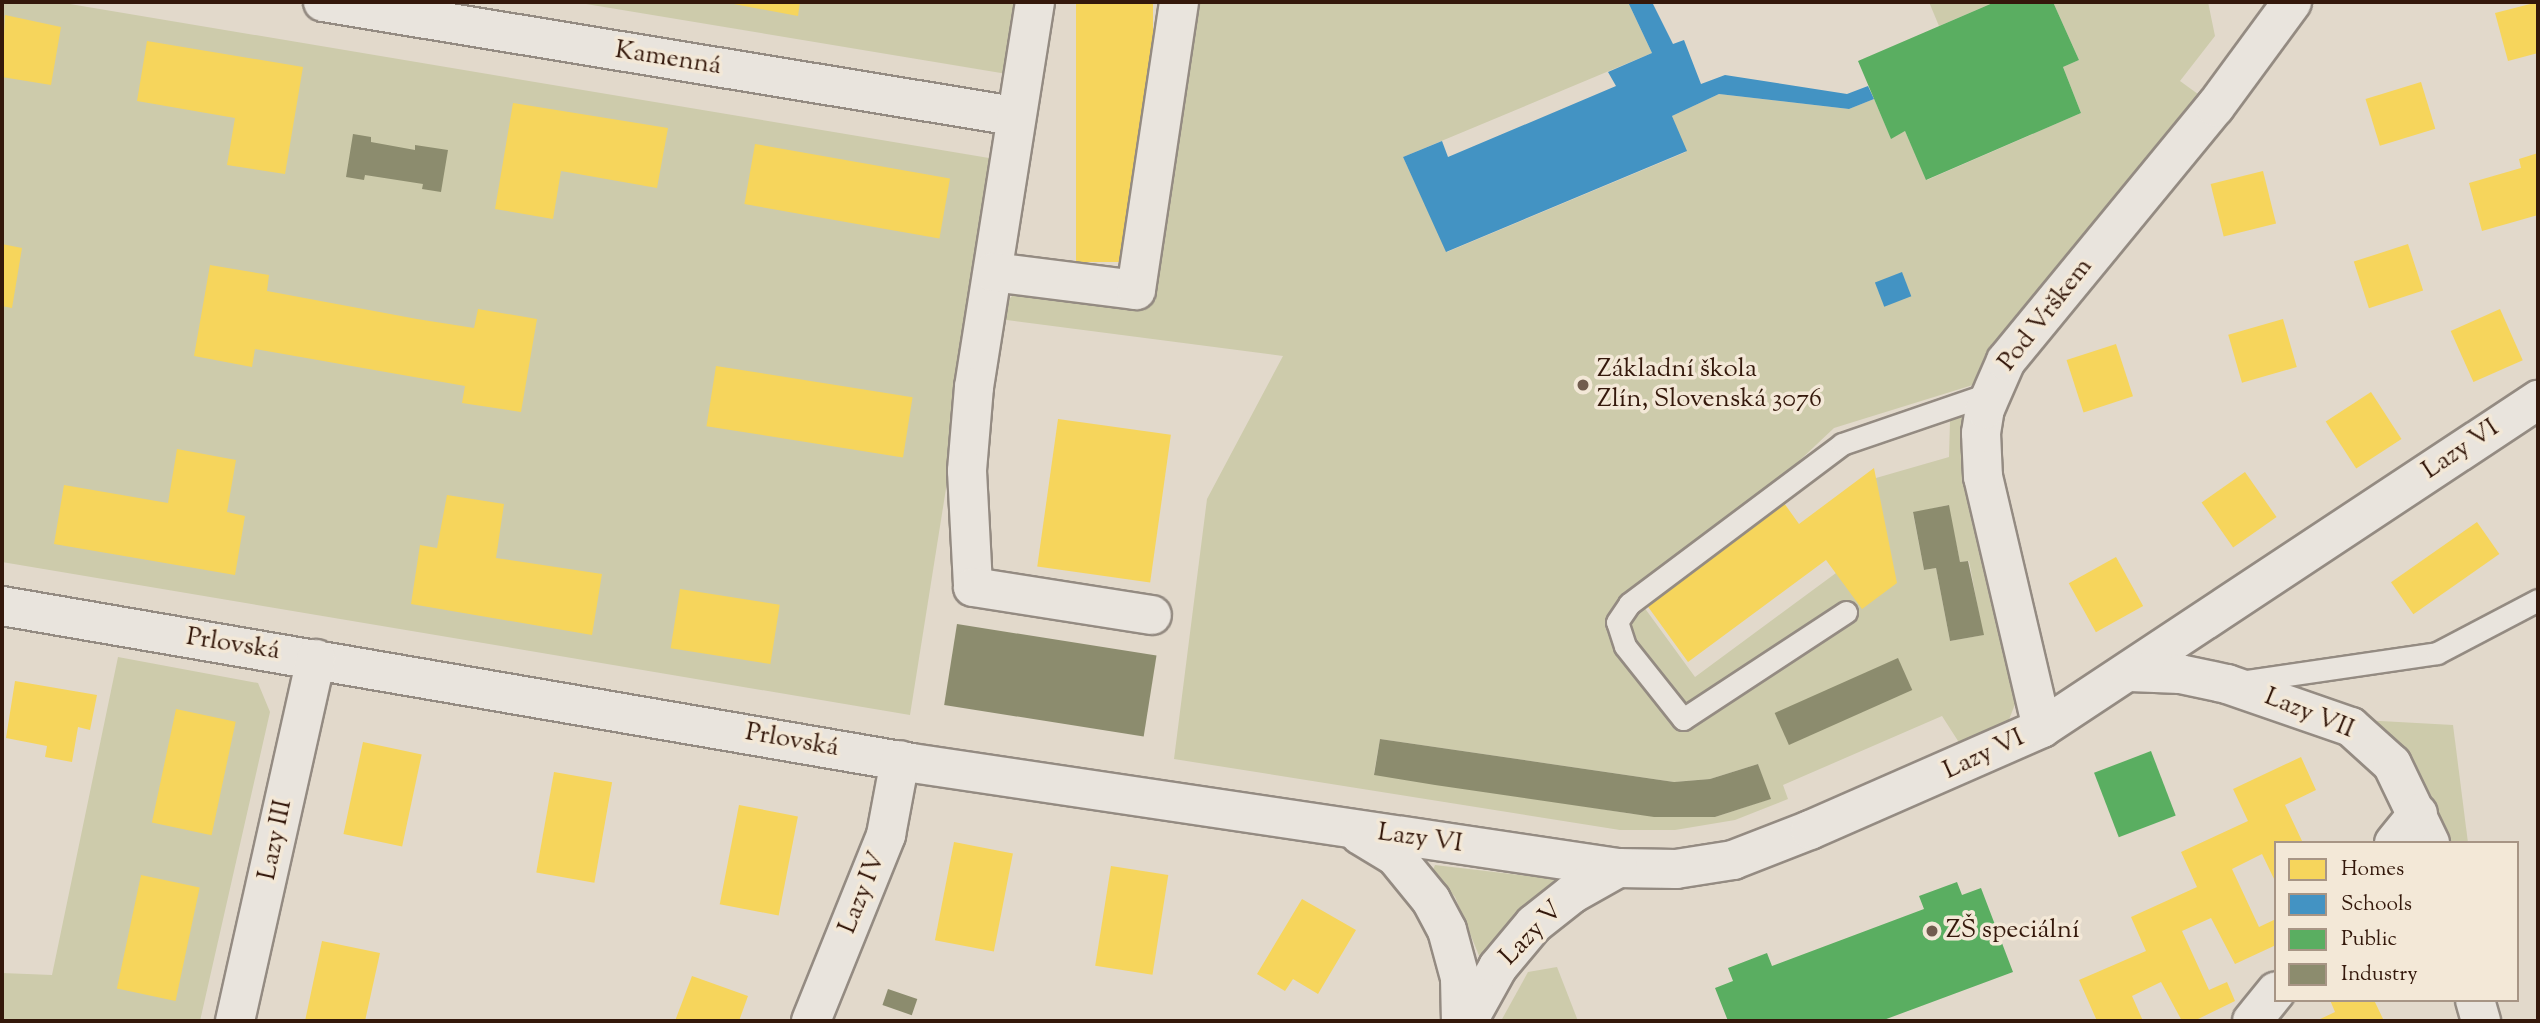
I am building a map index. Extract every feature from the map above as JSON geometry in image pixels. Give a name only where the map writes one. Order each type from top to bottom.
[{"type":"street","name":"Kamenná","points":[[323,2],[1014,116]]},
{"type":"street","points":[[1035,2],[1014,116],[974,387],[967,471],[973,587],[1152,615]]},
{"type":"street","points":[[993,272],[1136,290],[1179,2]]},
{"type":"street","name":"Pod Vrškem","points":[[2042,729],[1983,477],[1981,433],[1991,393],[2006,361],[2215,107],[2292,2]]},
{"type":"street","name":"Lazy VI","points":[[1349,829],[1618,868],[1676,869],[1733,860],[1864,809],[2042,729],[2538,400]]},
{"type":"street","name":"Prlovská","points":[[2,606],[900,760],[1349,829],[1395,856],[1431,900],[1447,930],[1460,978],[1461,1021]]},
{"type":"street","name":"Lazy III","points":[[236,1021],[316,659]]},
{"type":"street","name":"Lazy VII","points":[[2130,672],[2180,674],[2227,684],[2351,727],[2392,764],[2424,828]]},
{"type":"street","name":"Lazy IV","points":[[811,1021],[886,835],[900,760]]},
{"type":"street","points":[[2398,841],[2424,828]]},
{"type":"street","name":"Lazy V","points":[[1468,1021],[1498,967],[1534,924],[1573,894],[1618,868]]},
{"type":"street","points":[[2252,1021],[2274,994]]},
{"type":"street","points":[[2476,1002],[2481,1021]]},
{"type":"lane","points":[[1846,612],[1683,719],[1625,646],[1617,622],[1629,604],[1842,444],[1991,393]]},
{"type":"lane","points":[[2227,684],[2437,653],[2538,600]]},
{"type":"shaded area","points":[[2,2],[58,2],[989,158],[993,193],[910,715],[2,562]]},
{"type":"shaded area","points":[[574,2],[1025,2],[1007,74]]},
{"type":"shaded area","name":"Základní škola Zlín, Slovenská 3076","points":[[1199,2],[1628,2],[1652,53],[1403,157],[1447,252],[1686,152],[1672,116],[1719,94],[1849,109],[1874,99],[1891,138],[1905,131],[1927,180],[2081,113],[2063,67],[2079,60],[2053,2],[2208,2],[2215,36],[2180,81],[2202,97],[1976,384],[1834,428],[1781,478],[1694,542],[1641,603],[1695,677],[1836,573],[1876,478],[1949,457],[1950,421],[1966,415],[1963,466],[2014,689],[2015,704],[2007,725],[1960,744],[1942,716],[1783,785],[1788,799],[1735,820],[1675,830],[1620,830],[1174,759],[1207,499],[1283,356],[992,318],[1013,295],[1124,307],[1157,273]],"holes":[[[1948,505],[1960,562],[1969,561],[1983,635],[1950,641],[1936,568],[1924,570],[1913,513]],[[1380,739],[1674,782],[1710,779],[1758,764],[1770,799],[1715,817],[1633,814],[1374,773]]]},
{"type":"shaded area","points":[[1929,2],[1995,2],[1939,26]]},
{"type":"shaded area","points":[[118,657],[258,683],[270,712],[200,1021],[2,1021],[2,973],[52,975]]},
{"type":"shaded area","points":[[2362,720],[2453,725],[2468,841],[2440,841]]},
{"type":"shaded area","points":[[1435,865],[1553,879],[1556,881],[1555,888],[1480,958],[1455,897],[1432,872]]},
{"type":"shaded area","points":[[1557,967],[1578,1021],[1501,1021],[1528,972]]},
{"type":"building: Homes","points":[[723,2],[800,2],[798,16]]},
{"type":"building: Homes","points":[[1076,2],[1153,2],[1153,262],[1076,262]]},
{"type":"building: Homes","points":[[2538,2],[2538,53],[2508,61],[2495,13]]},
{"type":"building: Homes","points":[[5,15],[61,27],[51,85],[2,77]]},
{"type":"building: Homes","points":[[147,41],[303,67],[285,174],[227,165],[235,118],[137,101]]},
{"type":"building: Homes","points":[[2421,82],[2435,129],[2380,146],[2366,99]]},
{"type":"building: Homes","points":[[513,103],[668,128],[657,188],[561,171],[553,219],[495,209]]},
{"type":"building: Homes","points":[[755,144],[950,178],[939,238],[744,204]]},
{"type":"building: Homes","points":[[2538,153],[2538,215],[2482,231],[2469,183],[2521,168],[2519,159]]},
{"type":"building: Homes","points":[[2263,171],[2276,223],[2224,236],[2211,184]]},
{"type":"building: Homes","points":[[2,244],[22,248],[12,308],[2,306]]},
{"type":"building: Homes","points":[[2408,244],[2423,291],[2369,308],[2354,262]]},
{"type":"building: Homes","points":[[210,265],[269,275],[267,291],[417,319],[474,328],[478,309],[537,319],[521,412],[462,403],[465,386],[255,349],[252,367],[194,356]]},
{"type":"building: Homes","points":[[2500,309],[2523,360],[2473,382],[2451,331]]},
{"type":"building: Homes","points":[[2283,319],[2297,367],[2242,383],[2228,335]]},
{"type":"building: Homes","points":[[2116,344],[2133,396],[2084,412],[2067,360]]},
{"type":"building: Homes","points":[[716,366],[913,397],[903,457],[706,426]]},
{"type":"building: Homes","points":[[2371,392],[2401,439],[2356,468],[2326,421]]},
{"type":"building: Homes","points":[[1058,419],[1171,435],[1150,582],[1037,567]]},
{"type":"building: Homes","points":[[177,449],[236,460],[227,512],[245,516],[235,575],[54,544],[64,485],[168,503]]},
{"type":"building: Homes","points":[[1874,468],[1897,583],[1862,609],[1826,560],[1688,662],[1646,604],[1784,503],[1799,524]]},
{"type":"building: Homes","points":[[2245,472],[2277,517],[2233,547],[2202,502]]},
{"type":"building: Homes","points":[[447,495],[504,504],[496,558],[602,574],[592,635],[411,604],[420,545],[437,548]]},
{"type":"building: Homes","points":[[2477,522],[2499,554],[2413,614],[2391,582]]},
{"type":"building: Homes","points":[[2116,557],[2143,606],[2096,632],[2069,583]]},
{"type":"building: Homes","points":[[680,589],[780,605],[770,664],[671,648]]},
{"type":"building: Homes","points":[[15,681],[97,695],[90,730],[78,727],[72,762],[45,757],[47,746],[6,738]]},
{"type":"building: Homes","points":[[176,709],[236,722],[212,835],[152,822]]},
{"type":"building: Homes","points":[[363,742],[422,754],[402,846],[343,834]]},
{"type":"building: Homes","points":[[2301,757],[2316,790],[2285,805],[2302,841],[2274,841],[2274,879],[2262,854],[2232,869],[2259,927],[2274,920],[2274,946],[2235,964],[2211,918],[2182,931],[2209,990],[2227,982],[2235,1001],[2194,1021],[2182,1021],[2161,982],[2132,996],[2143,1021],[2097,1021],[2079,980],[2146,951],[2131,917],[2197,887],[2181,852],[2248,821],[2233,789]]},
{"type":"building: Homes","points":[[554,772],[612,782],[594,883],[536,872]]},
{"type":"building: Homes","points":[[739,805],[798,816],[779,916],[720,904]]},
{"type":"building: Homes","points":[[954,842],[1013,853],[994,952],[935,940]]},
{"type":"building: Homes","points":[[1111,866],[1168,875],[1152,975],[1095,966]]},
{"type":"building: Homes","points":[[141,875],[200,887],[176,1001],[117,988]]},
{"type":"building: Homes","points":[[1302,899],[1356,930],[1318,994],[1293,979],[1285,991],[1257,974]]},
{"type":"building: Homes","points":[[322,941],[380,953],[365,1021],[305,1021]]},
{"type":"building: Homes","points":[[692,976],[748,996],[739,1021],[675,1021]]},
{"type":"building: Homes","points":[[2331,1002],[2375,1002],[2384,1021],[2316,1021],[2335,1012]]},
{"type":"building: Schools","points":[[1628,2],[1652,2],[1673,44],[1684,40],[1701,84],[1725,75],[1847,94],[1868,86],[1874,99],[1849,109],[1719,94],[1672,116],[1687,151],[1446,252],[1403,157],[1442,141],[1448,157],[1616,86],[1608,72],[1652,53]]},
{"type":"building: Schools","points":[[1902,272],[1911,296],[1884,307],[1875,282]]},
{"type":"building: Public","points":[[1995,2],[2053,2],[2079,60],[2063,67],[2081,113],[1926,180],[1905,131],[1891,139],[1858,61]]},
{"type":"building: Public","points":[[2151,751],[2176,815],[2119,837],[2094,773]]},
{"type":"building: Public","name":"ZŠ speciální","points":[[1957,882],[1962,895],[1981,888],[2013,972],[1881,1021],[1728,1021],[1715,988],[1733,981],[1728,968],[1767,953],[1772,966],[1924,909],[1919,896]]},
{"type":"building: Industry","points":[[353,134],[371,137],[371,142],[415,150],[415,145],[448,150],[441,192],[422,189],[423,184],[365,175],[364,180],[346,177]]},
{"type":"building: Industry","points":[[1949,505],[1960,562],[1968,561],[1984,635],[1950,641],[1936,568],[1924,570],[1913,512]]},
{"type":"building: Industry","points":[[957,624],[1157,656],[1144,737],[944,705]]},
{"type":"building: Industry","points":[[1898,658],[1912,690],[1789,745],[1775,713]]},
{"type":"building: Industry","points":[[1380,739],[1674,782],[1710,779],[1758,764],[1771,799],[1715,817],[1654,817],[1435,785],[1374,775]]},
{"type":"building: Industry","points":[[888,989],[917,999],[912,1015],[882,1005]]},
{"type":"place","name":"Základní škola Zlín, Slovenská 3076","points":[[1583,385]]},
{"type":"place","name":"ZŠ speciální","points":[[1932,931]]}]
